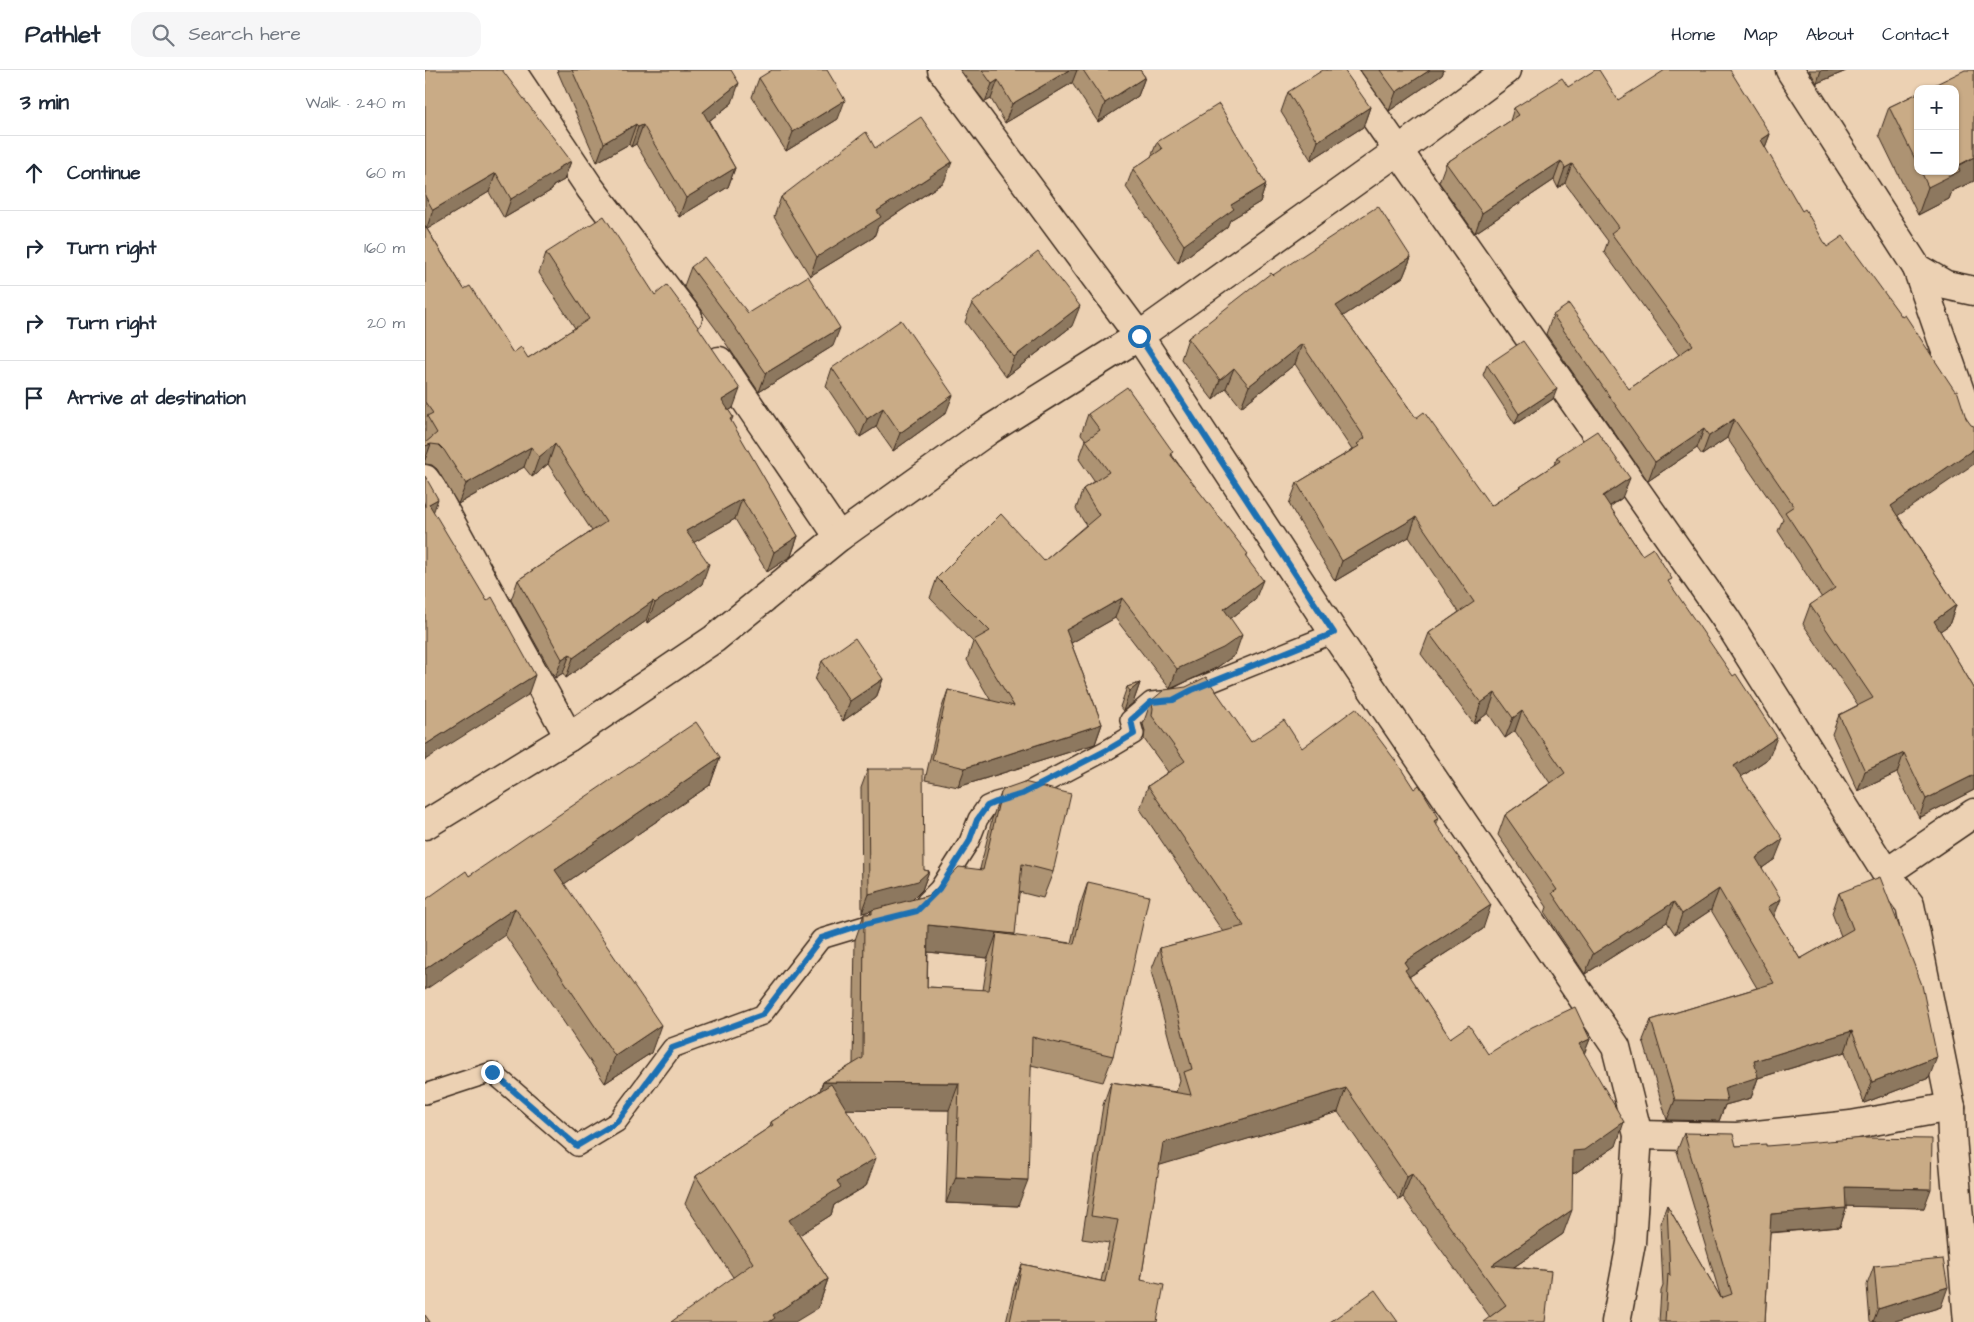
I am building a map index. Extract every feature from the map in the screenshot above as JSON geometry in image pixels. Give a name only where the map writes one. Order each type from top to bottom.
[{"type":"street","points":[[511,70],[590,188],[704,338],[839,537]]},
{"type":"street","points":[[942,70],[1139,336],[1334,633],[1616,1047],[1638,1135],[1631,1243],[1616,1322]]},
{"type":"street","points":[[1342,70],[1726,619],[1886,873],[1910,905],[1951,1108],[1963,1133],[1964,1321]]},
{"type":"street","points":[[425,825],[569,737],[714,639],[839,537],[989,430],[1139,336],[1399,150],[1507,70]]},
{"type":"street","points":[[1789,70],[1917,268],[1974,432]]},
{"type":"street","points":[[1917,268],[1946,285],[1974,290]]},
{"type":"street","points":[[425,479],[433,490],[569,737]]},
{"type":"street","points":[[1886,873],[1974,813]]},
{"type":"street","points":[[1638,1135],[1737,1137],[1851,1125],[1951,1108]]},
{"type":"lane","points":[[425,1094],[492,1072],[577,1146],[617,1122],[672,1048],[762,1015],[821,938],[857,926],[917,911],[939,889],[969,842],[977,820],[987,806],[1022,794],[1134,734],[1131,720],[1151,702],[1173,700],[1192,690],[1334,633]]},
{"type":"building","points":[[425,70],[502,70],[571,161],[511,199],[496,173],[433,210],[425,196]]},
{"type":"building","points":[[572,70],[731,70],[739,83],[703,112],[735,168],[686,198],[643,125],[638,127],[636,124],[604,143]]},
{"type":"building","points":[[772,70],[827,70],[845,100],[793,132],[759,78]]},
{"type":"building","points":[[982,70],[1069,70],[1012,104],[998,80],[992,84]]},
{"type":"building","points":[[1083,70],[1140,70],[1145,77],[1105,103]]},
{"type":"building","points":[[1323,70],[1344,70],[1370,107],[1318,141],[1288,92]]},
{"type":"building","points":[[1380,70],[1430,70],[1396,92]]},
{"type":"building","points":[[1595,70],[1599,70],[1618,100],[1665,70],[1730,70],[1770,134],[1761,140],[1802,211],[1805,209],[1827,247],[1843,236],[1902,317],[1905,315],[1955,391],[1957,390],[1966,418],[1974,426],[1974,449],[1891,506],[1956,605],[1934,621],[1974,688],[1974,775],[1926,799],[1904,753],[1865,771],[1839,715],[1873,698],[1810,605],[1835,588],[1785,512],[1794,506],[1734,419],[1709,436],[1704,429],[1655,462],[1553,315],[1569,304],[1629,389],[1693,345],[1611,233],[1619,227],[1572,164],[1565,168],[1561,161],[1482,213],[1446,163],[1519,115],[1514,108],[1562,78],[1568,87]]},
{"type":"building","points":[[1965,70],[1974,70],[1974,157],[1959,165],[1959,85],[1934,85]]},
{"type":"building","points":[[1914,95],[1914,157],[1889,107]]},
{"type":"building","points":[[1219,104],[1266,184],[1231,205],[1234,209],[1184,245],[1133,169],[1162,149],[1157,142]]},
{"type":"building","points":[[921,117],[952,162],[877,211],[881,217],[817,257],[781,197],[866,132],[875,148]]},
{"type":"building","points":[[1923,175],[1952,175],[1928,187]]},
{"type":"building","points":[[1378,206],[1411,257],[1336,306],[1416,418],[1424,412],[1491,506],[1560,461],[1557,457],[1597,431],[1630,478],[1603,496],[1642,555],[1653,548],[1672,579],[1668,581],[1733,676],[1736,674],[1777,737],[1734,766],[1783,839],[1756,858],[1781,899],[1768,907],[1800,959],[1853,929],[1839,893],[1880,877],[1922,985],[1937,1057],[1872,1082],[1852,1031],[1754,1061],[1758,1077],[1724,1088],[1727,1101],[1675,1100],[1651,1020],[1774,983],[1719,889],[1682,914],[1674,902],[1593,954],[1552,893],[1557,890],[1505,815],[1565,773],[1522,711],[1513,718],[1495,693],[1481,703],[1429,633],[1474,602],[1416,517],[1342,561],[1297,483],[1359,446],[1357,444],[1365,438],[1302,344],[1249,386],[1234,368],[1220,380],[1188,338],[1271,273],[1273,275]]},
{"type":"building","points":[[604,216],[655,295],[667,285],[740,389],[722,400],[733,417],[730,419],[798,536],[774,552],[742,499],[686,531],[709,564],[680,586],[655,603],[653,601],[573,658],[570,654],[562,659],[518,580],[606,522],[555,444],[539,457],[531,447],[466,484],[439,445],[431,444],[425,446],[425,443],[437,433],[427,416],[433,413],[425,402],[425,226],[464,289],[470,286],[513,353],[521,347],[528,358],[589,319],[546,253]]},
{"type":"building","points":[[1038,252],[1080,306],[1014,357],[972,303]]},
{"type":"building","points":[[704,257],[748,313],[808,276],[840,328],[766,373],[691,267]]},
{"type":"building","points":[[901,320],[953,395],[900,433],[883,408],[867,419],[832,368]]},
{"type":"building","points":[[1523,341],[1557,389],[1519,414],[1487,365]]},
{"type":"building","points":[[1127,387],[1173,452],[1170,454],[1248,554],[1245,556],[1263,580],[1224,609],[1242,635],[1223,648],[1177,669],[1122,598],[1066,630],[1102,724],[965,768],[932,760],[948,690],[1014,706],[974,640],[990,631],[937,578],[1001,514],[1044,561],[1099,515],[1083,489],[1109,472],[1086,440],[1100,430],[1088,414]]},
{"type":"building","points":[[425,476],[438,499],[429,504],[487,601],[492,597],[535,675],[425,745]]},
{"type":"building","points":[[855,638],[883,679],[850,701],[822,661]]},
{"type":"building","points":[[1206,677],[1251,742],[1284,720],[1302,748],[1356,708],[1398,764],[1414,789],[1419,785],[1439,818],[1434,821],[1491,905],[1404,962],[1408,968],[1405,970],[1450,1038],[1469,1025],[1488,1054],[1532,1027],[1575,1007],[1590,1039],[1579,1044],[1624,1122],[1584,1150],[1573,1151],[1572,1210],[1492,1265],[1551,1271],[1545,1322],[1483,1322],[1506,1305],[1412,1174],[1407,1177],[1346,1088],[1163,1143],[1141,1280],[1164,1285],[1157,1322],[1010,1322],[1022,1264],[1105,1282],[1118,1220],[1091,1216],[1111,1082],[1191,1095],[1184,1072],[1192,1069],[1160,948],[1244,926],[1148,786],[1185,761],[1152,716],[1153,708],[1151,701],[1164,690],[1186,687]]},
{"type":"building","points":[[1140,683],[1130,691],[1127,687]]},
{"type":"building","points":[[696,722],[720,757],[555,870],[661,1025],[615,1056],[515,908],[425,969],[425,900],[466,871],[469,876]]},
{"type":"building","points":[[868,769],[923,769],[924,870],[929,871],[918,881],[869,894]]},
{"type":"building","points":[[1024,782],[1071,794],[1053,872],[1022,864],[1015,934],[928,925],[927,987],[989,990],[997,933],[1074,944],[1088,882],[1149,896],[1113,1056],[1032,1037],[1028,1180],[956,1177],[959,1083],[823,1082],[863,1058],[864,914],[872,914],[872,910],[930,895],[959,867],[983,870],[1001,793],[1004,789]]},
{"type":"building","points":[[831,1084],[876,1158],[837,1181],[841,1187],[789,1220],[828,1279],[773,1315],[775,1318],[769,1322],[671,1322],[753,1263],[696,1176],[773,1125],[771,1122]]},
{"type":"building","points":[[1684,1133],[1733,1134],[1736,1146],[1766,1144],[1766,1146],[1865,1138],[1932,1139],[1931,1189],[1845,1187],[1846,1208],[1771,1214],[1765,1322],[1665,1322],[1668,1273],[1670,1276],[1667,1205],[1721,1298],[1732,1294]]},
{"type":"building","points":[[1943,1259],[1948,1287],[1878,1309],[1874,1266]]},
{"type":"building","points":[[1375,1290],[1398,1322],[1330,1322]]},
{"type":"building","points":[[425,1315],[430,1322],[425,1322]]},
{"type":"route","points":[[492,1072],[577,1146],[617,1122],[672,1048],[762,1015],[821,938],[857,926],[917,911],[939,889],[969,842],[977,820],[987,806],[1022,794],[1134,734],[1131,720],[1151,702],[1173,700],[1192,690],[1334,633],[1139,336]]}]
